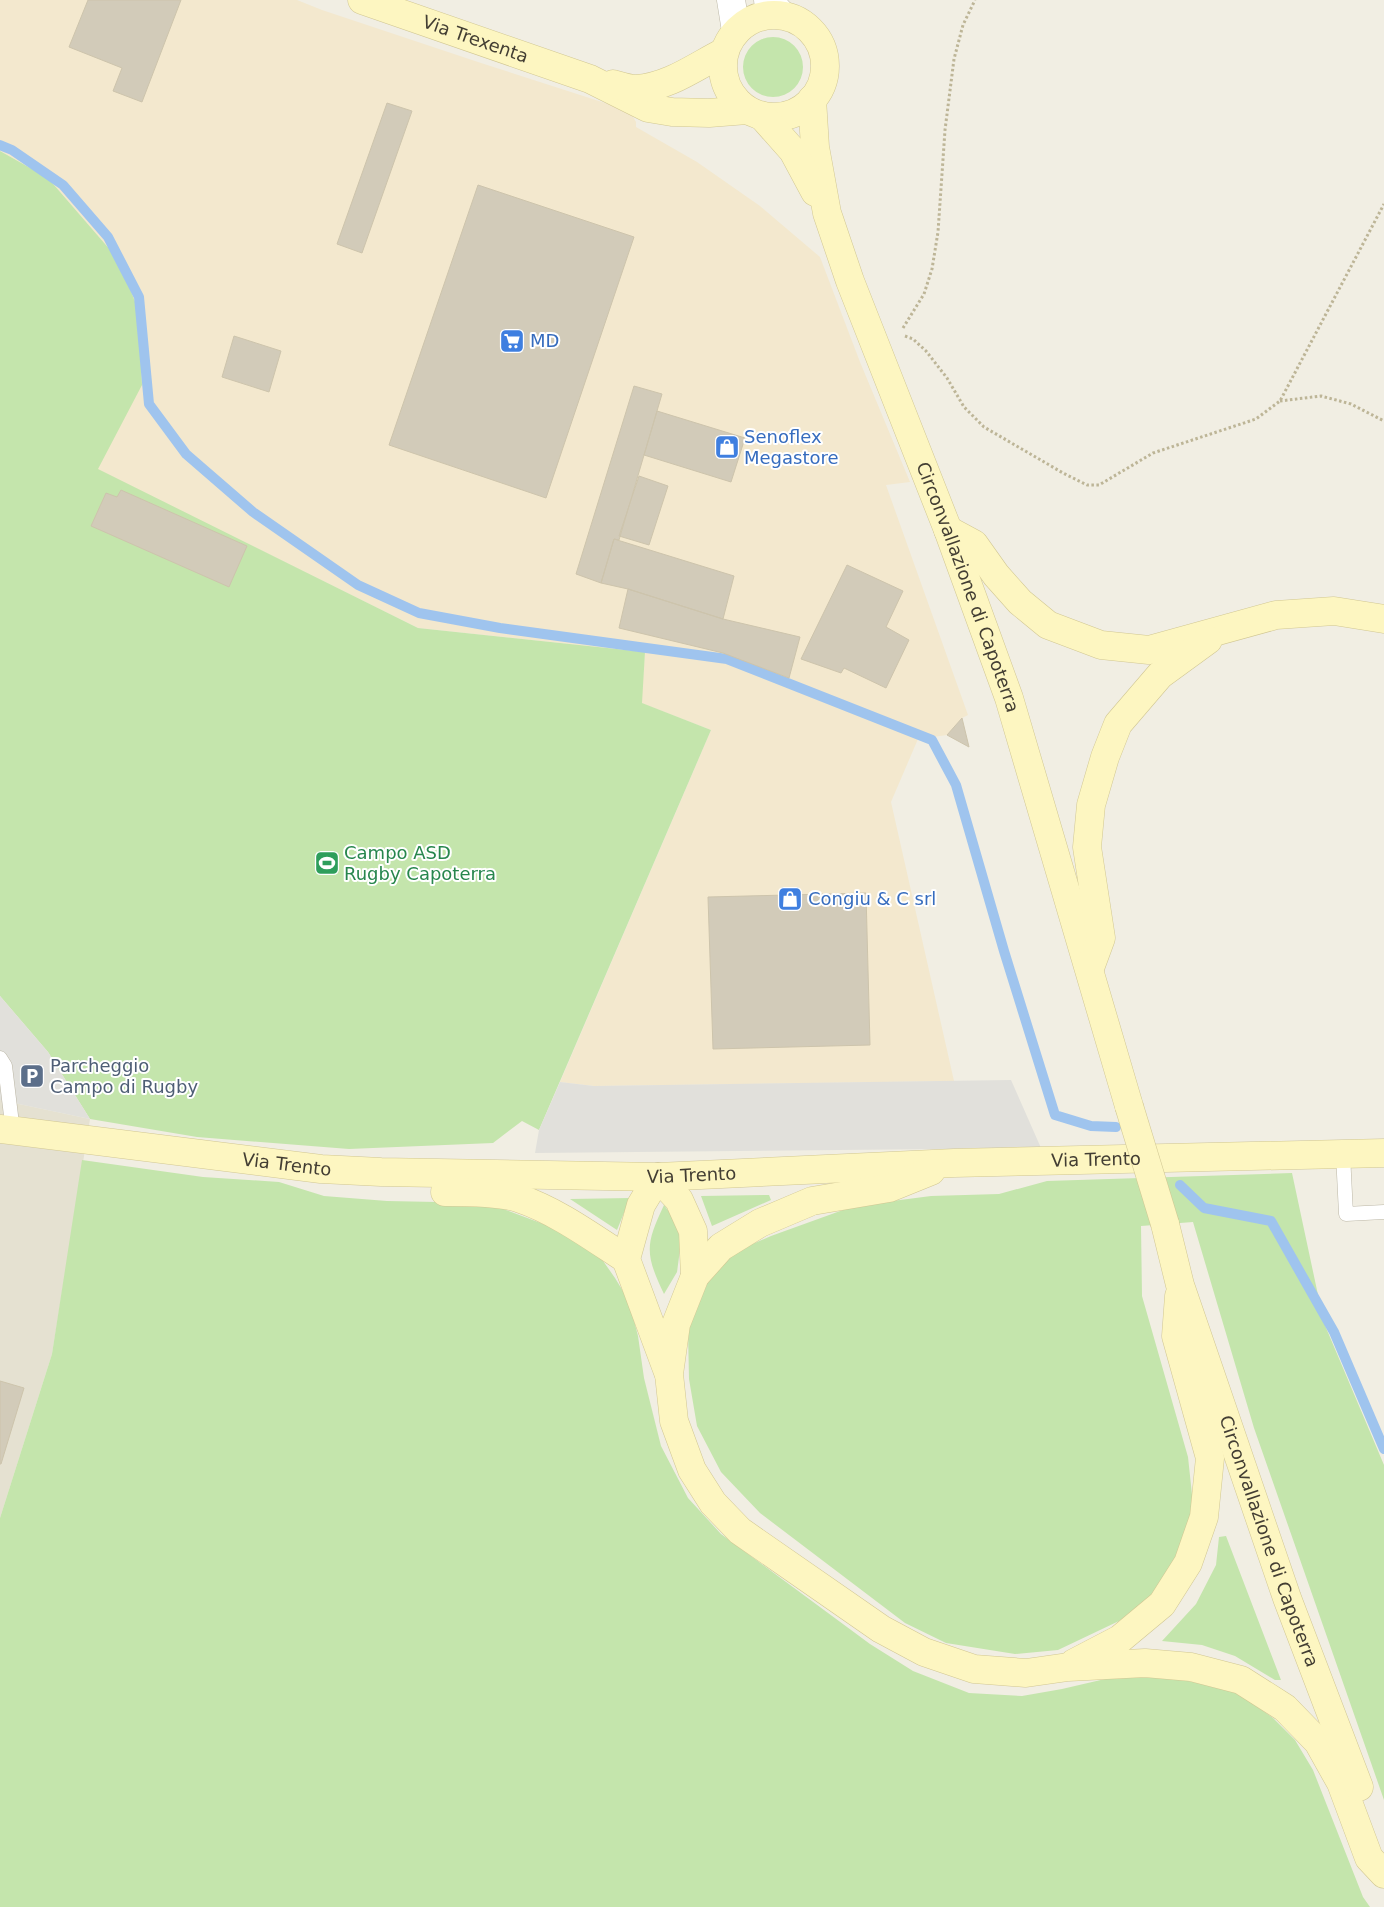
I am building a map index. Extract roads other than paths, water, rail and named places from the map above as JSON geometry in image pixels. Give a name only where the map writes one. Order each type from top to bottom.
[{"type":"street","name":"Via Trexenta","points":[[362,0],[590,79]]},
{"type":"street","points":[[731,0],[730,41],[722,69],[725,85],[734,99],[754,113],[793,151],[827,213]]},
{"type":"street","points":[[775,8],[810,29],[820,43],[825,59],[824,75],[819,91],[808,104],[795,113],[779,117],[754,113],[709,114],[657,110],[648,108],[590,79],[634,89],[653,87],[678,78],[730,41],[744,23],[775,8]]},
{"type":"street","points":[[812,99],[815,147],[827,213]]},
{"type":"street","name":"Circonvallazione di Capoterra","points":[[827,213],[850,281],[948,530],[1009,698],[1165,1224],[1180,1285],[1287,1598],[1384,1855]]},
{"type":"street","points":[[948,530],[974,544],[996,575],[1020,602],[1048,625],[1101,645],[1149,650],[1276,615],[1334,611],[1384,619]]},
{"type":"street","points":[[1090,968],[1101,938],[1087,847],[1092,805],[1105,756],[1118,724],[1160,675],[1220,631]]},
{"type":"street","name":"Via Trento","points":[[7,1130],[321,1169],[381,1172],[658,1177],[954,1163],[1384,1153]]},
{"type":"street","points":[[954,1163],[889,1188],[812,1201],[760,1223],[721,1247],[695,1276],[676,1324],[669,1374],[674,1421],[692,1470],[713,1503],[740,1531],[881,1628],[924,1652],[974,1669],[1026,1673],[1068,1667],[1145,1663],[1191,1667],[1241,1680],[1285,1708],[1318,1742],[1341,1783],[1369,1858],[1384,1874]]},
{"type":"street","points":[[381,1172],[410,1191],[475,1192],[517,1197],[554,1214],[626,1259]]},
{"type":"street","points":[[669,1374],[626,1259],[641,1205],[658,1177],[679,1200],[693,1231],[695,1276]]},
{"type":"street","points":[[1068,1667],[1120,1639],[1162,1604],[1188,1563],[1204,1517],[1210,1458],[1176,1336],[1180,1285]]},
{"type":"lane","points":[[2,1063],[7,1130]]},
{"type":"lane","points":[[1343,1154],[1346,1214],[1384,1212]]},
{"type":"waterway","points":[[0,145],[12,150],[63,185],[108,237],[139,297],[149,404],[186,454],[253,512],[358,585],[419,613],[500,628],[727,659],[932,740],[956,785],[1004,951],[1055,1115],[1091,1126],[1116,1127]]},
{"type":"waterway","points":[[1180,1185],[1204,1208],[1271,1221],[1334,1332],[1384,1449]]},
{"type":"place","name":"MD","points":[[512,341]]},
{"type":"place","name":"Senoflex Megastore","points":[[727,447]]},
{"type":"place","name":"Campo ASD Rugby Capoterra","points":[[327,863]]},
{"type":"place","name":"Congiu & C srl","points":[[790,899]]},
{"type":"place","name":"Parcheggio Campo di Rugby","points":[[32,1076]]}]
